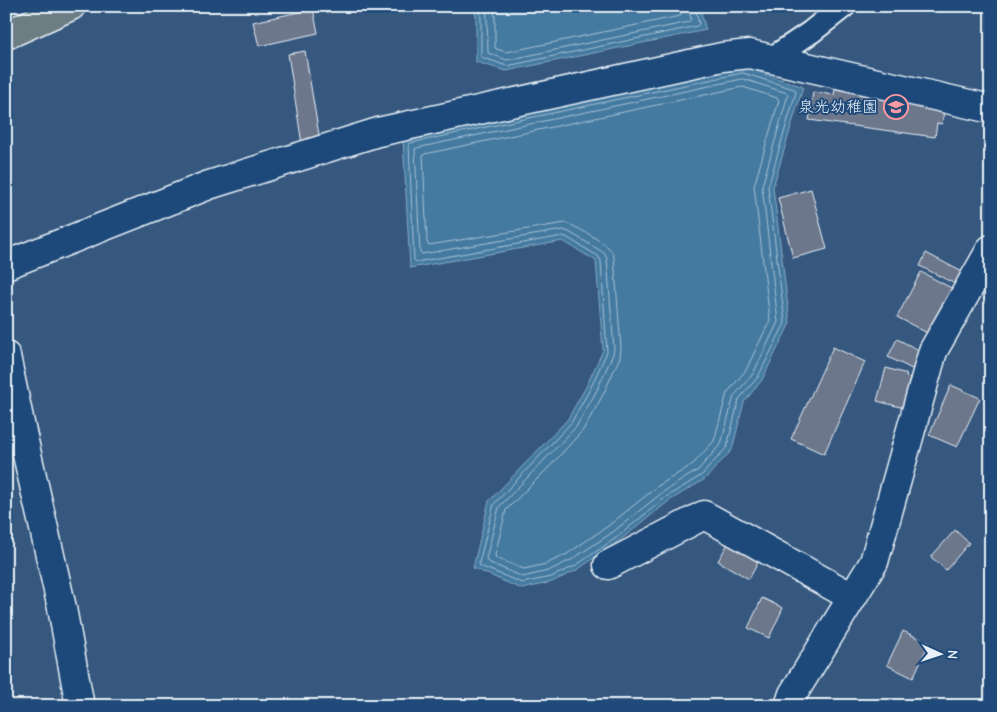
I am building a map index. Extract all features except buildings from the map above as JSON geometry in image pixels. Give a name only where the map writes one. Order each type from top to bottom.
[{"type":"main road","points":[[6,35],[71,6]]},
{"type":"street","points":[[771,59],[811,32],[844,6]]},
{"type":"street","points":[[6,264],[209,185],[378,132],[722,57],[750,54],[991,109]]},
{"type":"street","points":[[789,706],[793,694],[874,562],[933,351],[991,249]]},
{"type":"street","points":[[6,356],[62,608],[80,706]]},
{"type":"street","points":[[608,565],[704,515],[852,598]]},
{"type":"water","points":[[475,6],[699,6],[706,30],[506,71],[476,62]]},
{"type":"water","points":[[744,67],[803,87],[773,187],[790,323],[762,380],[744,402],[732,450],[705,479],[669,501],[619,541],[577,570],[552,582],[522,589],[473,568],[489,501],[567,420],[586,387],[603,350],[596,261],[563,241],[410,268],[403,139]]},
{"type":"place","name":"泉光幼稚園","points":[[896,107]]}]
